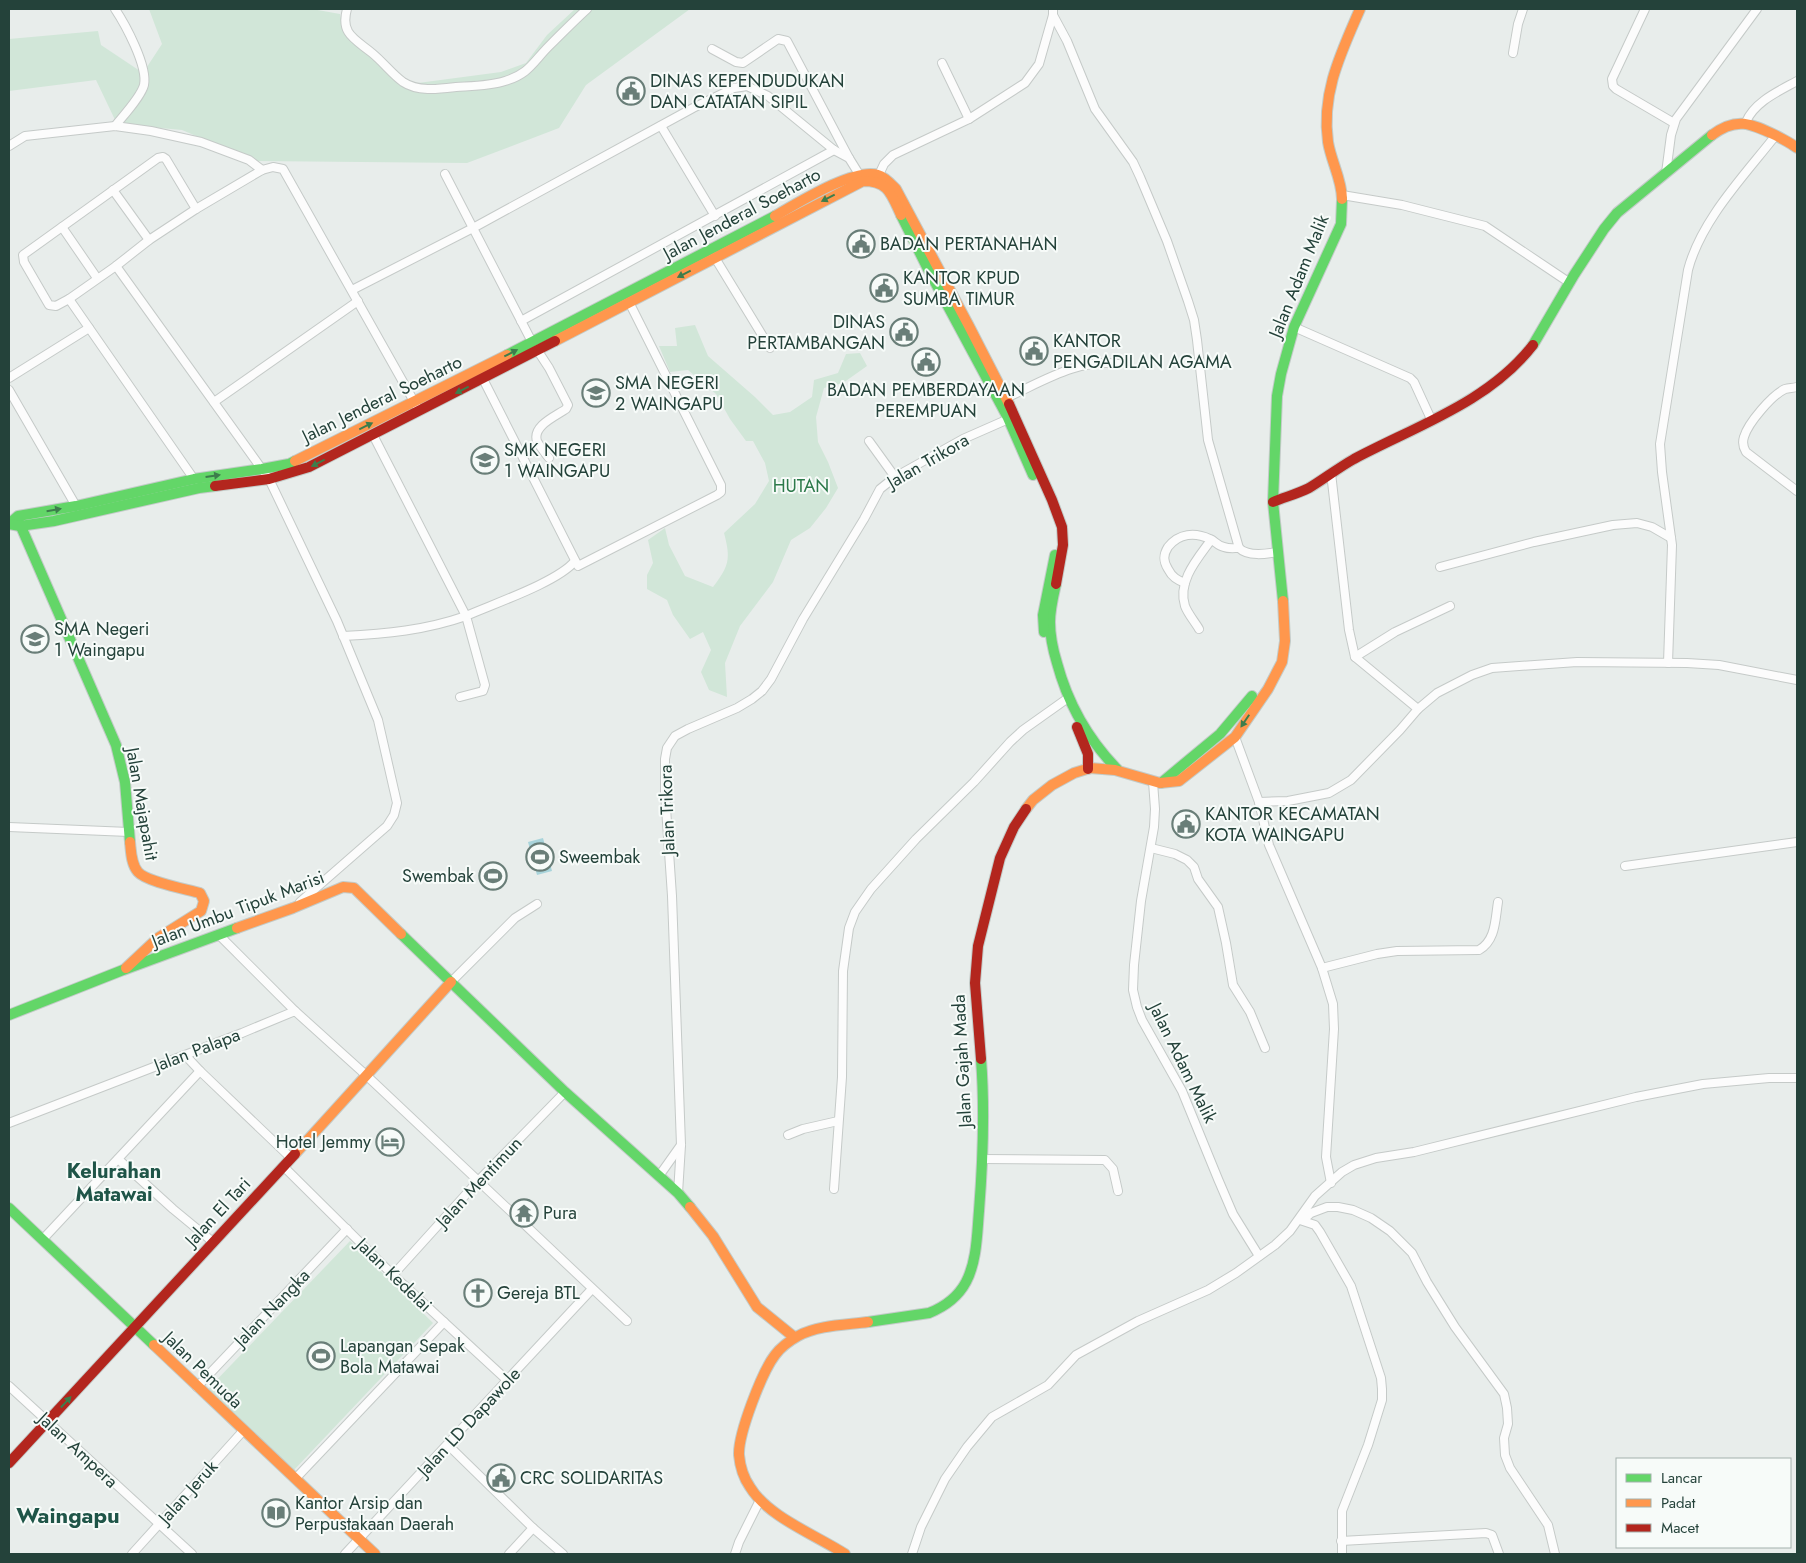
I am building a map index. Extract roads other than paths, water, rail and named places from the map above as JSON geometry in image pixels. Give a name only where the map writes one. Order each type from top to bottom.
[{"type":"main road","name":"Jalan Adam Malik","points":[[1157,782],[1172,784],[1179,781],[1235,737],[1268,689],[1282,662],[1285,621],[1273,502],[1277,396],[1294,327],[1341,224],[1342,195],[1329,147],[1326,110],[1329,89],[1340,55],[1360,9]]},
{"type":"main road","points":[[1273,502],[1308,488],[1331,473],[1431,419],[1465,403],[1513,369],[1534,344],[1604,229],[1617,213],[1720,129],[1729,125],[1746,122],[1760,126],[1797,148]]},
{"type":"main road","points":[[878,177],[887,179],[896,189],[1011,417],[1061,527],[1063,537],[1062,548],[1052,601],[1050,630],[1065,700],[1084,742],[1088,754],[1088,768]]},
{"type":"main road","name":"Jalan Jenderal Soeharto","points":[[19,521],[194,479],[289,464],[414,402],[629,302],[843,180],[878,177]]},
{"type":"main road","name":"Jalan Jenderal Soeharto","points":[[19,521],[54,522],[199,488],[269,479],[309,468],[483,379],[535,346],[712,254]]},
{"type":"main road","points":[[952,303],[1006,398],[1011,417]]},
{"type":"main road","points":[[9,524],[19,521]]},
{"type":"main road","name":"Jalan Majapahit","points":[[19,521],[114,737],[124,774],[132,861],[140,874],[158,882],[195,890],[203,896],[204,900],[201,911],[158,938],[123,970]]},
{"type":"main road","name":"Jalan Adam Malik","points":[[1157,782],[1220,734],[1267,677],[1274,658],[1277,636],[1276,572],[1278,557]]},
{"type":"main road","points":[[1065,700],[1092,740],[1118,770]]},
{"type":"main road","name":"Jalan Gajah Mada","points":[[794,1337],[809,1331],[929,1313],[947,1304],[964,1286],[970,1275],[973,1261],[982,1159],[983,1096],[975,969],[981,930],[997,866],[1007,839],[1027,806],[1047,788],[1066,777],[1088,768],[1105,767],[1157,782]]},
{"type":"main road","name":"Jalan Umbu Tipuk Marisi","points":[[9,1015],[123,970],[293,908],[342,887],[354,888],[565,1092],[678,1193],[713,1236],[757,1307],[794,1337]]},
{"type":"main road","name":"Jalan El Tari","points":[[9,1463],[290,1157],[367,1076],[450,982]]},
{"type":"main road","name":"Jalan Pemuda","points":[[9,1208],[375,1554]]},
{"type":"main road","points":[[794,1337],[781,1347],[768,1365],[740,1447],[740,1463],[748,1486],[760,1500],[787,1520],[845,1554]]},
{"type":"street","points":[[115,9],[134,43],[144,80],[142,90],[115,126]]},
{"type":"street","points":[[347,9],[345,24],[350,36],[376,56],[404,82],[416,87],[438,90],[503,82],[519,76],[536,63],[548,47],[587,9]]},
{"type":"street","points":[[1513,53],[1518,24],[1523,9]]},
{"type":"street","points":[[1645,9],[1612,79],[1612,83],[1616,89],[1674,123]]},
{"type":"street","points":[[1666,173],[1671,135],[1674,123],[1680,112],[1757,9]]},
{"type":"street","points":[[878,177],[884,164],[893,155],[969,119],[1030,78],[1039,64],[1053,12]]},
{"type":"street","points":[[1053,12],[1095,109],[1132,162],[1140,177],[1167,242],[1188,301],[1194,320],[1197,340],[1208,440],[1239,548]]},
{"type":"street","points":[[712,49],[736,62],[743,63],[778,39],[787,41],[861,178]]},
{"type":"street","points":[[942,64],[969,119]]},
{"type":"street","points":[[1746,122],[1748,115],[1760,104],[1797,81]]},
{"type":"street","points":[[352,290],[473,228],[734,88],[747,86],[768,96],[834,150],[849,158]]},
{"type":"street","points":[[9,146],[25,136],[115,126],[151,131],[201,142],[249,160],[262,170]]},
{"type":"street","points":[[661,126],[715,216]]},
{"type":"street","points":[[1668,663],[1673,552],[1660,444],[1688,270],[1694,249],[1703,233],[1738,183],[1776,135]]},
{"type":"street","points":[[521,321],[834,150]]},
{"type":"street","points":[[196,208],[166,159],[158,158],[23,255],[23,259],[49,305],[56,306],[69,299],[196,208],[262,170],[273,167],[283,170],[414,402],[421,411]]},
{"type":"street","points":[[445,174],[521,321],[568,405],[566,409],[541,426],[537,433],[537,440],[549,458]]},
{"type":"street","points":[[112,190],[149,240]]},
{"type":"street","points":[[1342,195],[1402,205],[1485,226],[1570,283]]},
{"type":"street","points":[[62,227],[97,278]]},
{"type":"street","points":[[712,254],[770,348]]},
{"type":"street","points":[[116,266],[269,479],[344,636],[378,720],[397,803],[394,815],[387,826],[293,908]]},
{"type":"street","points":[[69,299],[199,488]]},
{"type":"street","points":[[214,402],[358,301]]},
{"type":"street","points":[[483,379],[579,566],[717,495],[721,492],[721,486],[629,302]]},
{"type":"street","points":[[1294,327],[1410,378],[1414,382],[1431,419]]},
{"type":"street","points":[[9,378],[89,328]]},
{"type":"street","points":[[1006,398],[1076,367],[1092,363],[1119,364]]},
{"type":"street","points":[[1797,387],[1787,388],[1768,403],[1748,428],[1744,435],[1743,443],[1746,452],[1797,491]]},
{"type":"street","points":[[9,390],[76,506]]},
{"type":"street","name":"Jalan Trikora","points":[[678,1193],[681,1145],[678,1042],[665,850],[665,759],[667,748],[676,736],[737,708],[762,691],[771,679],[803,619],[864,519],[880,489],[895,477],[962,439],[1011,417]]},
{"type":"street","points":[[373,435],[466,616],[485,685],[483,691],[460,698]]},
{"type":"street","points":[[869,441],[895,477]]},
{"type":"street","points":[[1331,473],[1348,630],[1355,657],[1418,709]]},
{"type":"street","points":[[1440,567],[1534,542],[1613,525],[1637,523],[1652,527],[1672,538]]},
{"type":"street","points":[[1185,583],[1176,580],[1164,559],[1165,552],[1173,542],[1185,535],[1193,535],[1211,540],[1226,548],[1239,548],[1247,553],[1278,557]]},
{"type":"street","points":[[1199,630],[1185,606],[1185,583],[1194,564],[1211,540]]},
{"type":"street","points":[[344,636],[370,635],[431,627],[466,616],[548,580],[568,568],[575,561]]},
{"type":"street","points":[[1355,657],[1395,632],[1450,606]]},
{"type":"street","points":[[1259,802],[1288,801],[1323,795],[1351,780],[1418,709],[1437,693],[1472,675],[1492,668],[1577,662],[1719,665],[1797,680]]},
{"type":"street","points":[[834,1190],[842,1077],[843,970],[849,928],[855,912],[872,889],[916,838],[974,782],[1010,742],[1023,730],[1065,700]]},
{"type":"street","points":[[1235,737],[1259,802],[1269,845],[1322,968],[1333,1004],[1333,1045],[1326,1157],[1331,1183]]},
{"type":"street","name":"Jalan Adam Malik","points":[[1157,782],[1151,848],[1141,901],[1133,990],[1142,1020],[1182,1090],[1233,1214],[1259,1256]]},
{"type":"street","points":[[9,827],[130,832]]},
{"type":"street","points":[[1625,866],[1797,842]]},
{"type":"street","points":[[1151,848],[1175,854],[1187,860],[1194,867],[1198,879],[1218,907],[1233,985],[1250,1012],[1265,1048]]},
{"type":"street","points":[[1322,968],[1397,951],[1479,950],[1486,946],[1491,939],[1498,902]]},
{"type":"street","points":[[450,982],[515,918],[537,904]]},
{"type":"street","points":[[220,936],[294,1011],[367,1076],[627,1321]]},
{"type":"street","name":"Jalan Palapa","points":[[9,1123],[294,1011]]},
{"type":"street","points":[[186,1055],[200,1072],[290,1157]]},
{"type":"street","points":[[43,1239],[200,1072]]},
{"type":"street","points":[[912,1554],[921,1527],[945,1479],[967,1447],[992,1417],[1048,1386],[1076,1355],[1138,1321],[1213,1287],[1275,1245],[1300,1220],[1315,1196],[1342,1172],[1354,1165],[1376,1158],[1414,1152],[1636,1097],[1703,1084],[1769,1078],[1797,1078]]},
{"type":"street","name":"Jalan Mentimun","points":[[393,1275],[478,1181],[565,1092]]},
{"type":"street","points":[[788,1135],[803,1129],[838,1121]]},
{"type":"street","points":[[659,1176],[681,1145]]},
{"type":"street","points":[[118,1159],[213,1242]]},
{"type":"street","points":[[982,1159],[1105,1160],[1113,1169],[1118,1191]]},
{"type":"street","name":"Jalan Kedelai","points":[[283,1166],[393,1275],[508,1381]]},
{"type":"street","points":[[1300,1220],[1311,1213],[1327,1207],[1353,1210],[1371,1218],[1390,1231],[1412,1253],[1427,1282],[1455,1327],[1504,1394],[1508,1424],[1504,1438],[1505,1455],[1510,1468],[1548,1525],[1555,1554]]},
{"type":"street","points":[[1300,1220],[1314,1225],[1320,1232],[1352,1286],[1381,1378],[1382,1400],[1371,1436],[1342,1511],[1342,1554]]},
{"type":"street","name":"Jalan Nangka","points":[[197,1387],[347,1229]]},
{"type":"street","name":"Jalan LD Dapawole","points":[[345,1554],[592,1289]]},
{"type":"street","points":[[296,1478],[444,1322]]},
{"type":"street","name":"Jalan Ampera","points":[[9,1386],[192,1554]]},
{"type":"street","name":"Jalan Jeruk","points":[[132,1554],[243,1430]]},
{"type":"street","points":[[448,1445],[533,1528],[563,1554]]},
{"type":"street","points":[[735,1554],[760,1500]]},
{"type":"street","points":[[509,1554],[533,1528]]},
{"type":"street","points":[[1341,1541],[1486,1533],[1492,1535],[1499,1554]]},
{"type":"water","name":"Sweembak","points":[[543,838],[552,871],[537,875],[528,842]]},
{"type":"place","name":"DINAS KEPENDUDUKAN DAN CATATAN SIPIL","points":[[631,91]]},
{"type":"place","name":"BADAN PERTANAHAN","points":[[861,244]]},
{"type":"place","name":"KANTOR KPUD SUMBA TIMUR","points":[[884,288]]},
{"type":"place","name":"DINAS PERTAMBANGAN","points":[[904,332]]},
{"type":"place","name":"KANTOR PENGADILAN AGAMA","points":[[1034,351]]},
{"type":"place","name":"BADAN PEMBERDAYAAN PEREMPUAN","points":[[926,362]]},
{"type":"place","name":"SMA NEGERI 2 WAINGAPU","points":[[596,393]]},
{"type":"place","name":"SMK NEGERI 1 WAINGAPU","points":[[485,460]]},
{"type":"place","name":"SMA Negeri 1 Waingapu","points":[[35,639]]},
{"type":"place","name":"KANTOR KECAMATAN KOTA WAINGAPU","points":[[1186,824]]},
{"type":"place","name":"Sweembak","points":[[540,857]]},
{"type":"place","name":"Swembak","points":[[493,876]]},
{"type":"place","name":"Hotel Jemmy","points":[[390,1142]]},
{"type":"place","name":"Pura","points":[[524,1213]]},
{"type":"place","name":"Gereja BTL","points":[[478,1293]]},
{"type":"place","name":"Lapangan Sepak Bola Matawai","points":[[321,1356]]},
{"type":"place","name":"CRC SOLIDARITAS","points":[[501,1478]]},
{"type":"place","name":"Kantor Arsip dan Perpustakaan Daerah","points":[[276,1513]]},
{"type":"district","name":"Kelurahan Matawai","points":[[114,1182]]},
{"type":"district","name":"Waingapu","points":[[68,1515]]},
{"type":"park label","name":"HUTAN","points":[[801,486]]}]
